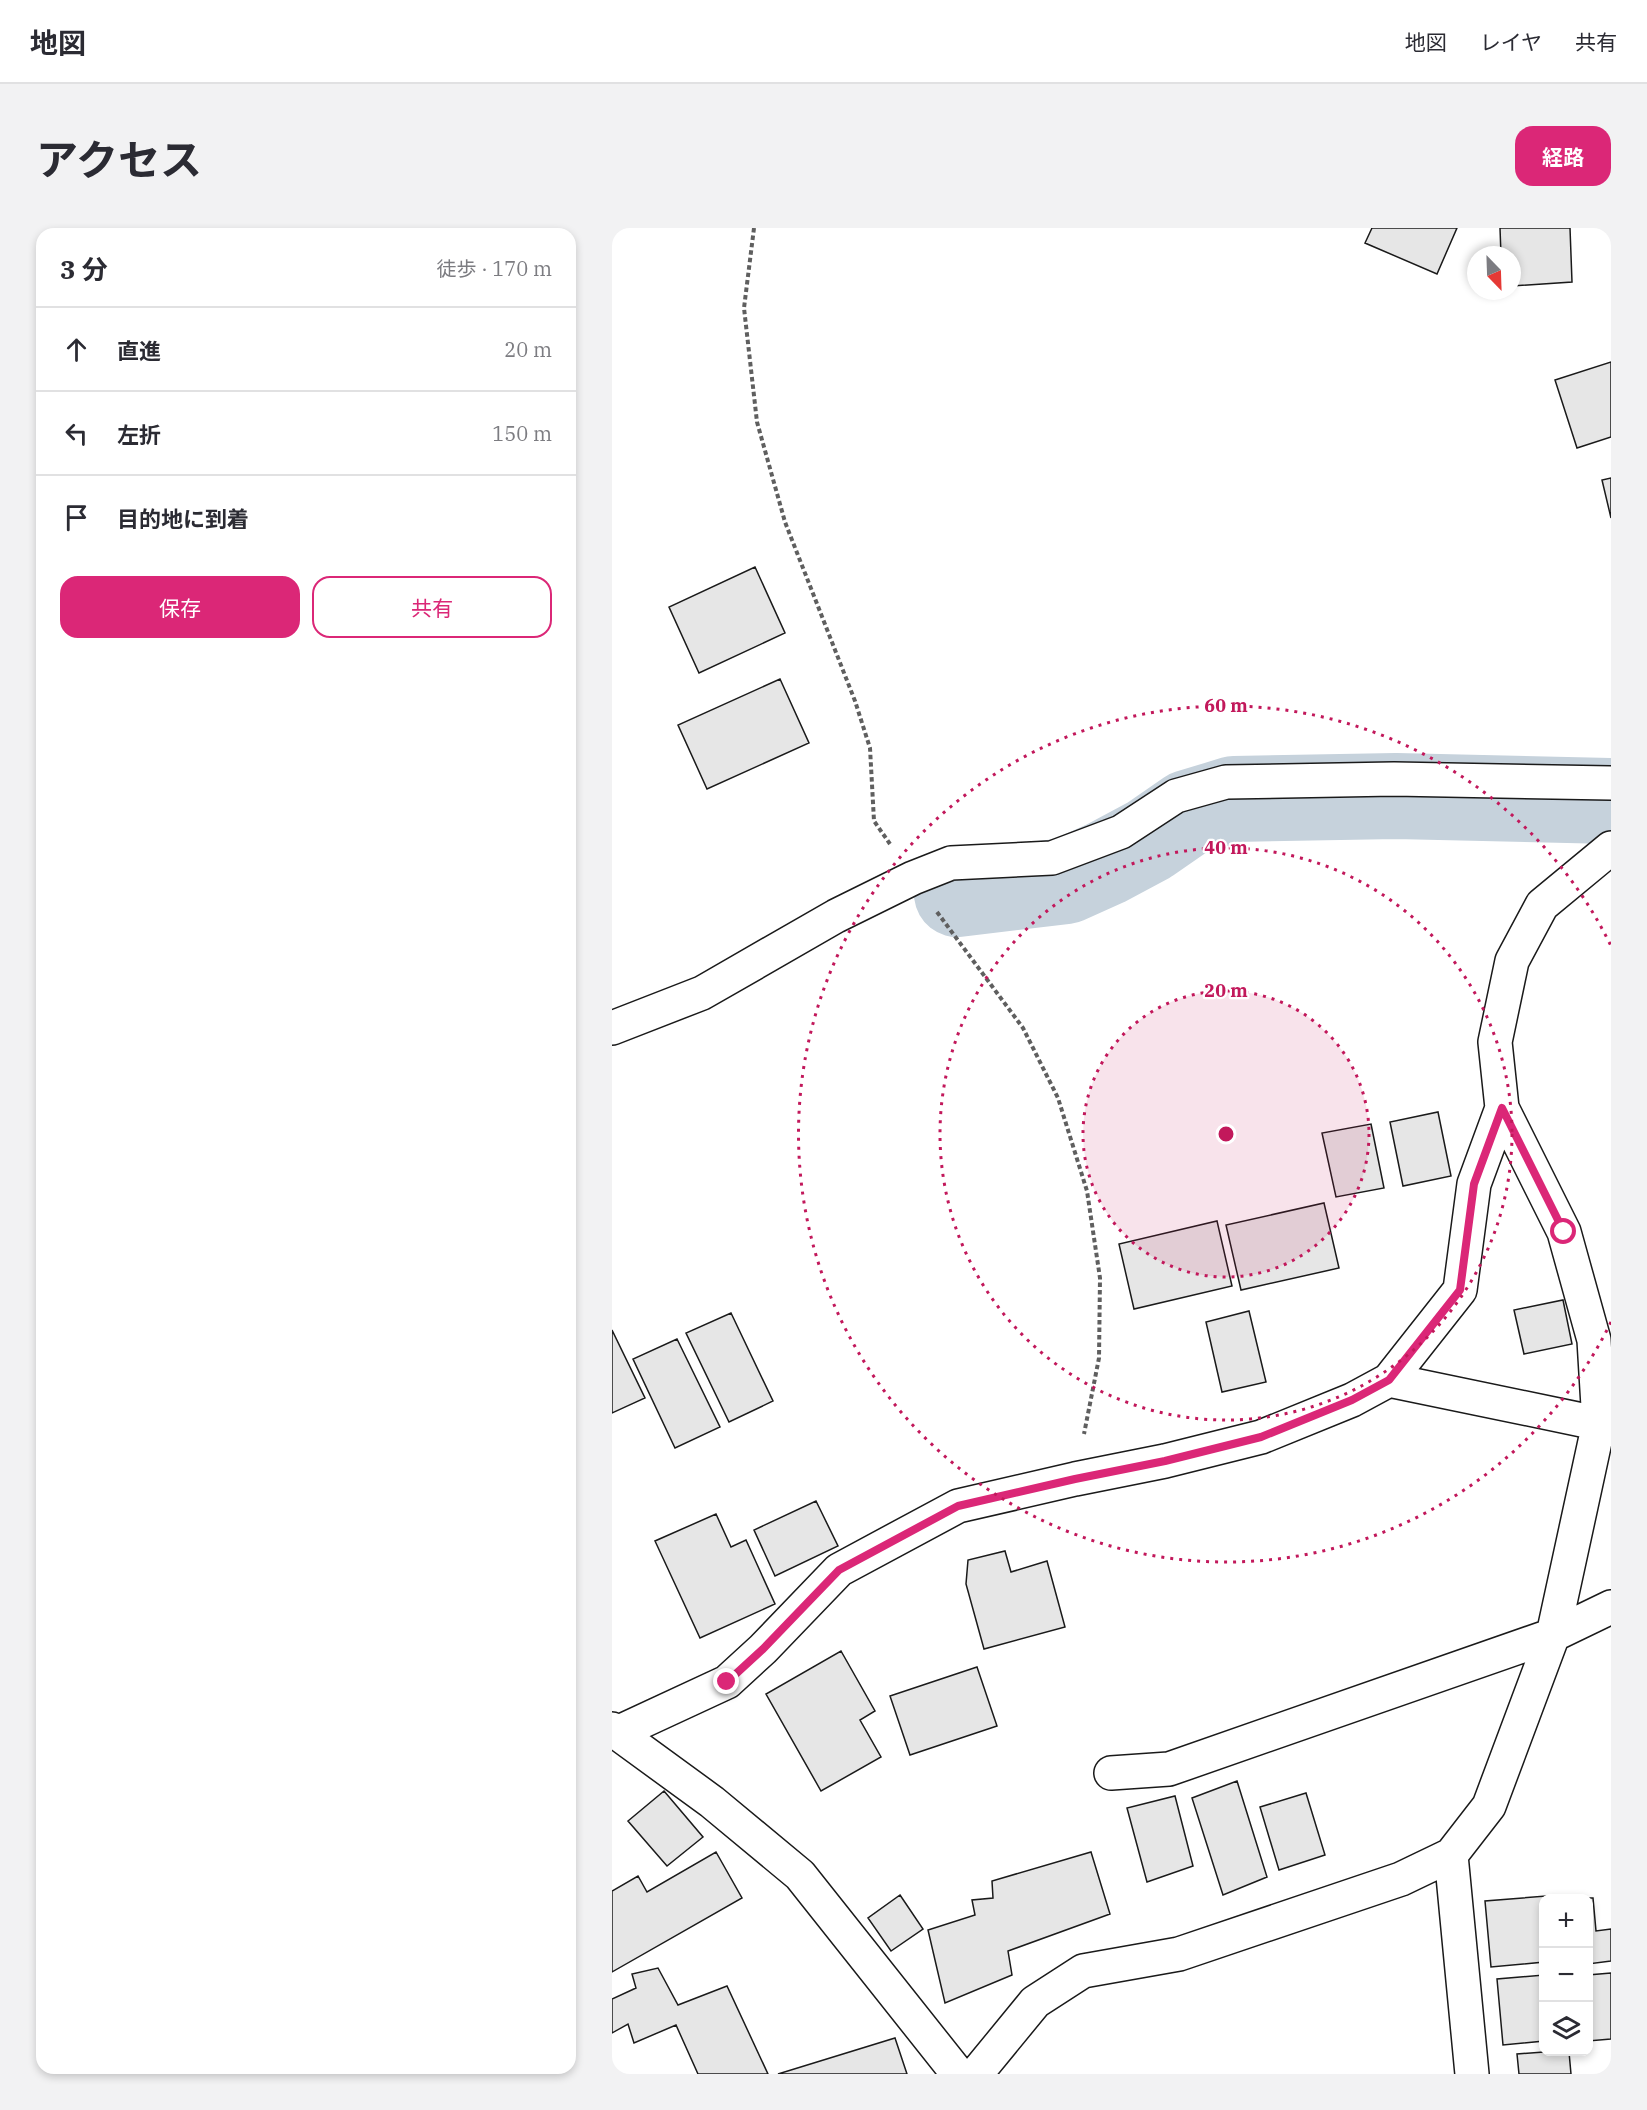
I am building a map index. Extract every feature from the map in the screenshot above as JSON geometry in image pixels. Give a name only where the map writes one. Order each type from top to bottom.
[{"type":"street","points":[[612,1028],[702,993],[836,916],[913,878],[951,863],[1052,858],[1121,832],[1176,796],[1226,782],[1394,779],[1611,783]]},
{"type":"street","points":[[976,2074],[1035,2002],[1083,1971],[1179,1954],[1401,1879],[1451,1855],[1489,1806],[1553,1635],[1605,1424],[1594,1340],[1564,1232],[1502,1108],[1495,1042],[1512,961],[1542,905],[1611,848]]},
{"type":"street","points":[[615,1731],[727,1682],[763,1649],[839,1570],[958,1506],[1165,1461],[1261,1437],[1352,1400],[1389,1380],[1460,1290],[1474,1184],[1502,1108]]},
{"type":"street","points":[[1389,1380],[1605,1424]]},
{"type":"street","points":[[1111,1773],[1168,1769],[1553,1635],[1611,1612]]},
{"type":"street","points":[[615,1731],[712,1802],[800,1875],[958,2074]]},
{"type":"street","points":[[1451,1855],[1472,2074]]},
{"type":"building","points":[[1372,228],[1457,228],[1437,274],[1365,243]]},
{"type":"building","points":[[1500,228],[1570,228],[1572,282],[1521,285],[1521,246],[1501,246]]},
{"type":"building","points":[[1611,362],[1611,437],[1577,448],[1555,380]]},
{"type":"building","points":[[1611,478],[1611,518],[1602,480]]},
{"type":"building","points":[[755,567],[785,633],[699,673],[669,607]]},
{"type":"building","points":[[780,679],[809,743],[707,789],[678,725]]},
{"type":"building","points":[[1438,1112],[1451,1176],[1403,1186],[1390,1122]]},
{"type":"building","points":[[1371,1124],[1384,1188],[1336,1197],[1322,1133]]},
{"type":"building","points":[[1324,1203],[1339,1268],[1241,1290],[1226,1225]]},
{"type":"building","points":[[1217,1221],[1232,1286],[1134,1309],[1119,1244]]},
{"type":"building","points":[[1563,1300],[1572,1344],[1524,1354],[1514,1310]]},
{"type":"building","points":[[1249,1311],[1266,1382],[1222,1392],[1206,1322]]},
{"type":"building","points":[[731,1313],[773,1401],[729,1422],[686,1333]]},
{"type":"building","points":[[612,1330],[645,1398],[612,1413]]},
{"type":"building","points":[[677,1339],[720,1427],[675,1448],[633,1359]]},
{"type":"building","points":[[816,1501],[838,1546],[775,1576],[754,1530]]},
{"type":"building","points":[[716,1514],[731,1547],[746,1540],[775,1604],[700,1638],[655,1541]]},
{"type":"building","points":[[1005,1551],[1011,1572],[1047,1561],[1065,1627],[984,1649],[966,1584],[968,1560]]},
{"type":"building","points":[[841,1651],[875,1711],[860,1720],[881,1757],[821,1791],[766,1694]]},
{"type":"building","points":[[977,1667],[997,1726],[910,1755],[890,1696]]},
{"type":"building","points":[[1237,1781],[1267,1877],[1223,1895],[1192,1798]]},
{"type":"building","points":[[664,1791],[703,1837],[667,1866],[628,1821]]},
{"type":"building","points":[[1306,1793],[1325,1855],[1279,1870],[1260,1807]]},
{"type":"building","points":[[1175,1796],[1193,1866],[1147,1882],[1127,1808]]},
{"type":"building","points":[[716,1852],[742,1898],[612,1972],[612,1891],[638,1876],[647,1892]]},
{"type":"building","points":[[1091,1852],[1110,1914],[1008,1951],[1012,1975],[945,2003],[928,1930],[975,1915],[972,1900],[993,1898],[992,1881]]},
{"type":"building","points":[[900,1895],[923,1929],[891,1951],[868,1918]]},
{"type":"building","points":[[1539,1897],[1539,1962],[1491,1967],[1485,1901]]},
{"type":"building","points":[[1593,1898],[1596,1931],[1611,1929],[1611,1961],[1593,1963]]},
{"type":"building","points":[[658,1968],[678,2005],[727,1986],[768,2074],[698,2074],[676,2025],[634,2043],[628,2024],[612,2033],[612,1999],[636,1988],[632,1974]]},
{"type":"building","points":[[1611,1973],[1611,2039],[1593,2041],[1593,1975]]},
{"type":"building","points":[[1539,1975],[1539,2041],[1503,2045],[1497,1979]]},
{"type":"building","points":[[895,2038],[907,2074],[778,2074]]},
{"type":"building","points":[[1539,2052],[1539,2056],[1569,2056],[1571,2074],[1519,2074],[1517,2054]]},
{"type":"waterway","points":[[957,894],[1066,881],[1149,840],[1188,813],[1234,799],[1396,796],[1611,801]]},
{"type":"route","points":[[727,1682],[763,1649],[839,1570],[958,1506],[1165,1461],[1261,1437],[1352,1400],[1389,1380],[1460,1290],[1474,1184],[1502,1108],[1564,1232]]}]
